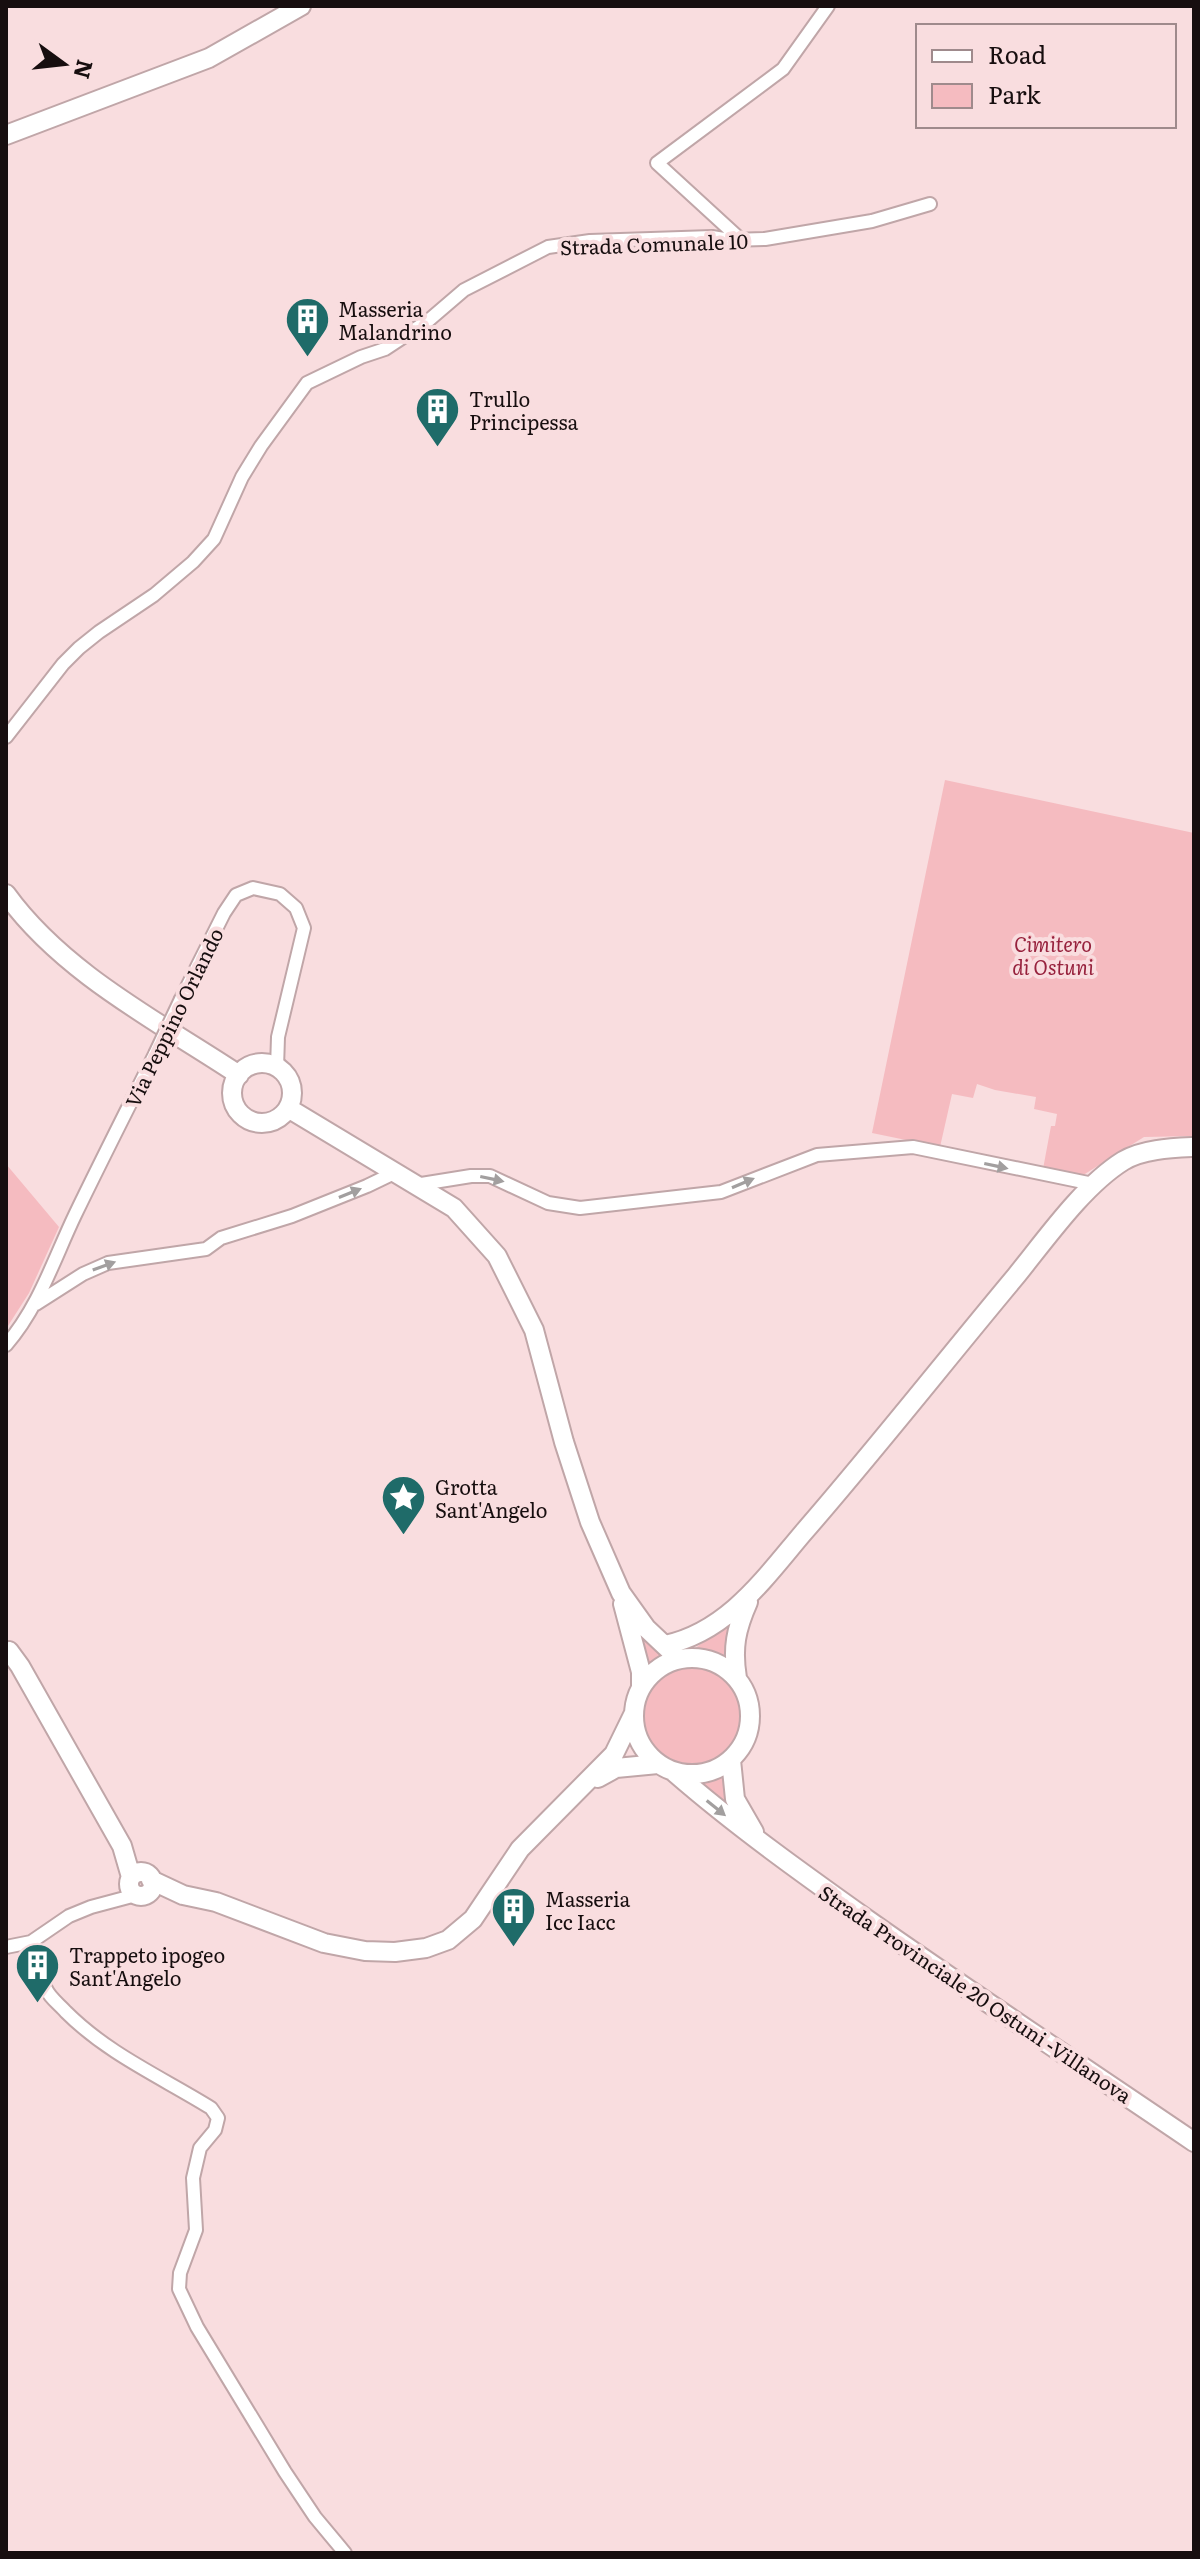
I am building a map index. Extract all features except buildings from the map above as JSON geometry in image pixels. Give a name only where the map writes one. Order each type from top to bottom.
[{"type":"main road","points":[[6,135],[209,58],[301,6]]},
{"type":"main road","points":[[6,894],[22,916],[86,972],[239,1075]]},
{"type":"main road","points":[[261,1064],[277,1068],[289,1081],[292,1090],[288,1108],[274,1121],[255,1122],[246,1118],[234,1103],[234,1083],[245,1069],[261,1064]]},
{"type":"main road","points":[[7,1656],[20,1666],[122,1846],[135,1858],[139,1884],[216,1902],[324,1943],[365,1951],[395,1952],[426,1948],[448,1940],[473,1919],[520,1849],[614,1754],[634,1713],[641,1688],[641,1672],[621,1593],[590,1522],[564,1442],[534,1330],[497,1256],[454,1208],[288,1108]]},
{"type":"main road","points":[[682,1658],[707,1630],[750,1595],[882,1441],[959,1343],[1093,1184],[1127,1158],[1194,1147]]},
{"type":"main road","points":[[621,1593],[646,1628],[682,1658]]},
{"type":"main road","points":[[737,1678],[734,1661],[736,1628],[750,1595]]},
{"type":"main road","points":[[665,1645],[707,1630]]},
{"type":"main road","points":[[634,1713],[636,1732],[644,1750],[658,1764],[675,1773],[695,1775],[714,1770],[731,1760],[743,1746],[749,1729],[750,1711],[746,1693],[737,1678],[722,1666],[705,1659],[682,1658],[664,1665],[641,1688]]},
{"type":"main road","points":[[731,1760],[735,1799],[759,1841]]},
{"type":"main road","points":[[582,1787],[616,1768],[658,1764]]},
{"type":"main road","name":"Strada Provinciale 20 Ostuni -Villanova","points":[[675,1773],[759,1841],[957,1983],[1194,2142]]},
{"type":"street","points":[[741,240],[657,163],[783,69],[828,6]]},
{"type":"street","name":"Strada Comunale 10","points":[[6,737],[79,648],[154,595],[193,562],[214,539],[242,477],[307,383],[385,349],[429,320],[464,290],[548,247],[590,241],[712,237],[765,239],[872,221],[930,204]]},
{"type":"street","name":"Via Peppino Orlando","points":[[6,1345],[36,1304],[75,1216],[224,913],[236,895],[253,888],[280,894],[296,908],[304,928],[278,1037],[277,1068]]},
{"type":"street","points":[[415,1185],[490,1176],[548,1203],[580,1208],[721,1192],[817,1155],[913,1147],[1093,1184]]},
{"type":"street","points":[[36,1304],[83,1274],[108,1263],[206,1249],[221,1238],[292,1216],[394,1173]]},
{"type":"street","points":[[6,1947],[31,1942],[69,1916],[110,1901],[139,1884]]},
{"type":"street","points":[[31,1942],[33,1957],[47,1992],[69,2015],[98,2041],[141,2070],[211,2108],[218,2118],[215,2130],[200,2148],[193,2178],[196,2230],[180,2273],[179,2289],[197,2327],[285,2472],[315,2517],[345,2553]]},
{"type":"green space","name":"Cimitero di Ostuni","points":[[945,780],[1194,833],[1194,1136],[1144,1137],[1080,1177],[1043,1169],[1051,1126],[1055,1126],[1057,1114],[1034,1109],[1036,1097],[977,1084],[973,1098],[952,1094],[940,1147],[872,1133]]},
{"type":"green space","points":[[6,1164],[59,1227],[29,1293],[6,1329]]},
{"type":"green space","points":[[734,1619],[728,1664],[724,1660],[695,1653],[694,1649]]},
{"type":"green space","points":[[643,1634],[664,1654],[663,1662],[647,1672]]},
{"type":"green space","points":[[682,1667],[702,1667],[720,1675],[733,1688],[741,1706],[738,1735],[720,1757],[702,1765],[682,1765],[664,1757],[651,1744],[643,1726],[643,1706],[651,1688],[664,1675]]},
{"type":"green space","points":[[724,1774],[729,1806],[724,1807],[697,1782]]},
{"type":"place","name":"Masseria Malandrino","points":[[307,359]]},
{"type":"place","name":"Trullo Principessa","points":[[438,448]]},
{"type":"place","name":"Grotta Sant'Angelo","points":[[404,1536]]},
{"type":"place","name":"Masseria Icc Iacc","points":[[514,1948]]},
{"type":"place","name":"Trappeto ipogeo Sant'Angelo","points":[[38,2005]]}]
